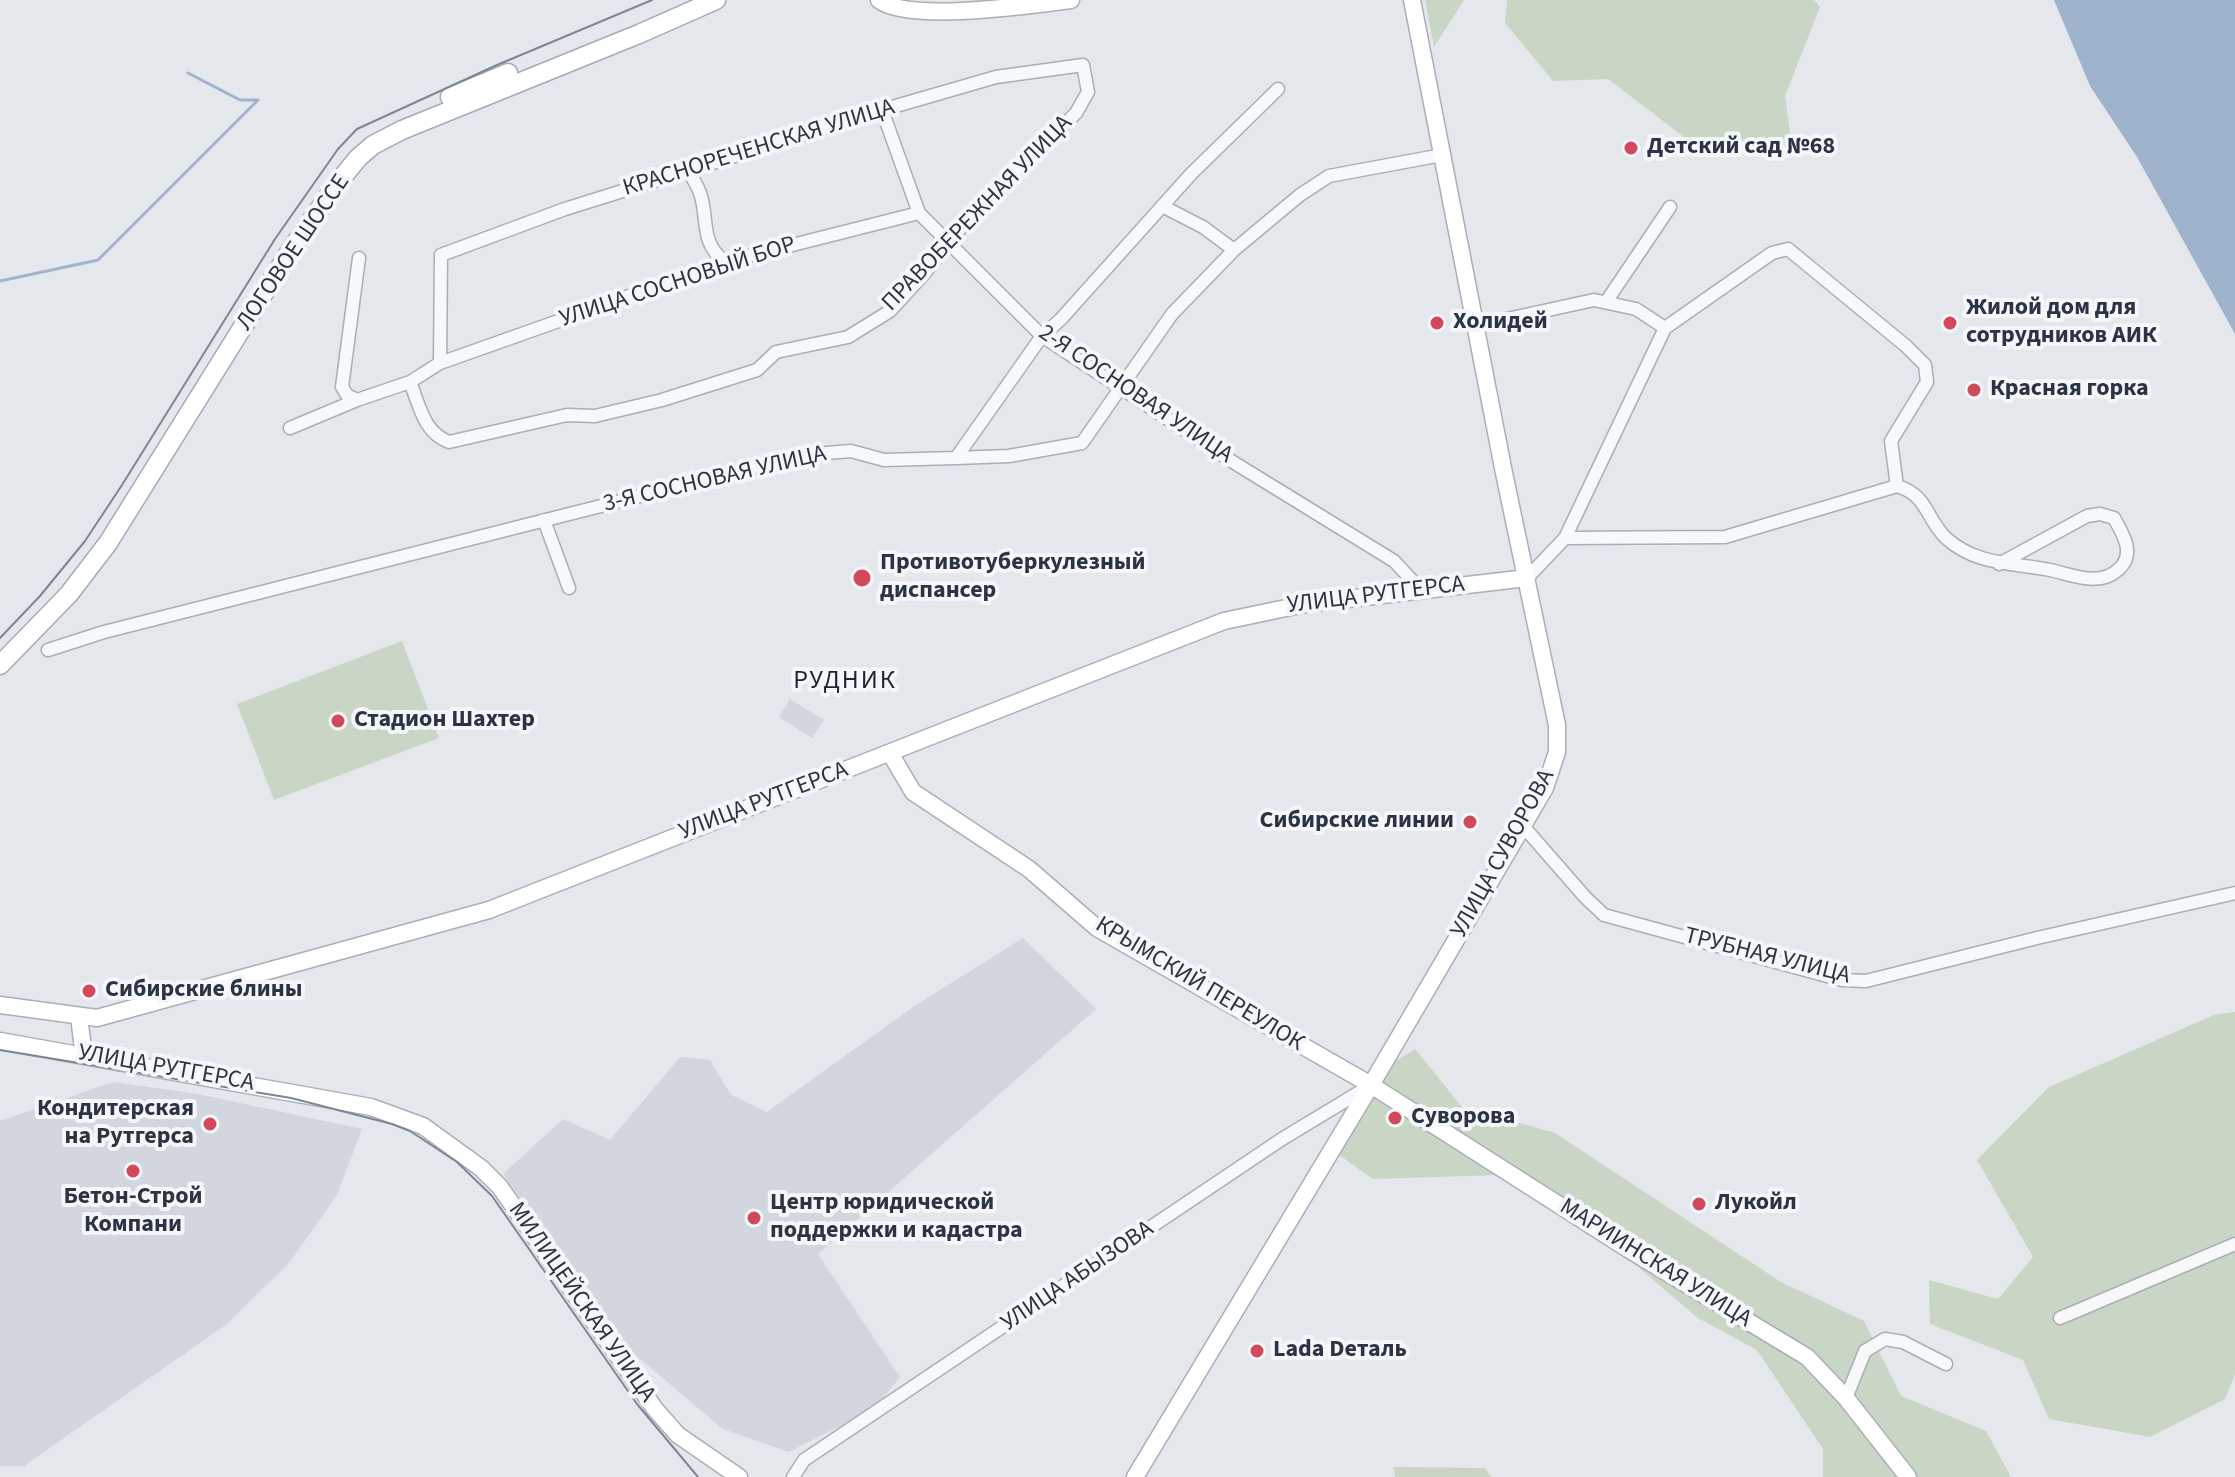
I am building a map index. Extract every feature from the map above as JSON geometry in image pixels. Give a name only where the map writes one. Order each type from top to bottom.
[{"type":"main road","name":"ЛОГОВОЕ ШОССЕ","points":[[0,649],[43,607],[96,542],[283,243],[349,152],[366,136],[421,110],[688,0]]},
{"type":"main road","name":"ЛОГОВОЕ ШОССЕ","points":[[0,665],[69,594],[108,543],[292,248],[358,158],[373,145],[402,130],[716,0]]},
{"type":"main road","points":[[879,0],[898,10],[914,11],[1071,0]]},
{"type":"main road","name":"УЛИЦА СУВОРОВА","points":[[1135,1477],[1523,826],[1551,776],[1558,739],[1412,0]]},
{"type":"main road","name":"УЛИЦА РУТГЕРСА","points":[[0,1005],[97,1018],[489,910],[1224,621],[1305,604],[1527,578]]},
{"type":"main road","name":"КРЫМСКИЙ ПЕРЕУЛОК","points":[[890,753],[905,782],[921,798],[1038,875],[1097,928],[1371,1085]]},
{"type":"main road","points":[[79,1017],[84,1056]]},
{"type":"main road","name":"УЛИЦА РУТГЕРСА","points":[[0,1041],[315,1095],[371,1107],[423,1126]]},
{"type":"main road","name":"МАРИИНСКАЯ УЛИЦА","points":[[1371,1085],[1628,1249],[1807,1357],[1846,1398],[1908,1477]]},
{"type":"main road","name":"МИЛИЦЕЙСКАЯ УЛИЦА","points":[[423,1126],[481,1168],[500,1187],[662,1418],[678,1435],[739,1477]]},
{"type":"street","name":"КРАСНОРЕЧЕНСКАЯ УЛИЦА","points":[[440,363],[441,255],[565,209],[882,110],[996,77],[1083,65]]},
{"type":"street","name":"ПРАВОБЕРЕЖНАЯ УЛИЦА","points":[[410,382],[429,428],[435,436],[449,442],[567,415],[595,416],[662,400],[757,370],[776,352],[848,337],[890,311],[967,220],[1076,113],[1088,92],[1083,65]]},
{"type":"street","points":[[956,458],[1042,336],[1061,319],[1191,174],[1278,89]]},
{"type":"street","name":"2-Я СОСНОВАЯ УЛИЦА","points":[[882,110],[919,213],[1042,336],[1233,462],[1374,547],[1394,561],[1420,589]]},
{"type":"street","points":[[1119,388],[1172,314],[1234,250],[1300,195],[1329,176],[1442,155]]},
{"type":"street","points":[[688,170],[701,194],[704,226],[714,254],[725,262]]},
{"type":"street","points":[[1162,206],[1203,227],[1234,250]]},
{"type":"street","points":[[1606,302],[1670,207]]},
{"type":"street","name":"УЛИЦА СОСНОВЫЙ БОР","points":[[290,428],[410,382],[440,363],[725,262],[919,213]]},
{"type":"street","points":[[1527,578],[1565,538],[1665,328],[1772,253],[1788,249],[1925,365],[1927,382],[1891,441],[1897,486]]},
{"type":"street","points":[[357,400],[347,395],[342,387],[359,258]]},
{"type":"street","points":[[1475,326],[1594,300],[1636,309],[1665,328]]},
{"type":"street","name":"3-Я СОСНОВАЯ УЛИЦА","points":[[48,650],[104,632],[802,455],[851,451],[884,460],[1009,456],[1082,443],[1119,388]]},
{"type":"street","points":[[1565,538],[1725,537],[1897,486],[1911,490],[1921,500],[1945,537],[1971,553],[1999,564],[2094,579],[2113,575],[2125,563],[2128,551],[2114,518],[2100,514],[2087,516],[1999,564]]},
{"type":"street","points":[[544,520],[569,588]]},
{"type":"street","name":"ТРУБНАЯ УЛИЦА","points":[[1523,826],[1604,915],[1842,980],[1866,981],[2235,893]]},
{"type":"street","name":"УЛИЦА АБЫЗОВА","points":[[793,1477],[804,1460],[1282,1139],[1371,1085]]},
{"type":"street","points":[[2060,1318],[2235,1244]]},
{"type":"street","points":[[1846,1398],[1865,1351],[1885,1339],[1903,1342],[1946,1364]]},
{"type":"shaded area","points":[[790,699],[824,720],[812,738],[779,717]]},
{"type":"shaded area","points":[[1023,938],[1096,1009],[818,1254],[900,1377],[874,1409],[789,1452],[723,1429],[633,1353],[503,1174],[563,1119],[610,1140],[680,1057],[710,1060],[731,1095],[767,1112],[916,1005]]},
{"type":"shaded area","points":[[113,1082],[198,1094],[362,1129],[337,1195],[290,1262],[227,1324],[24,1466],[0,1466],[0,1121]]},
{"type":"green space","points":[[1425,0],[1464,0],[1434,47]]},
{"type":"green space","points":[[1507,0],[1814,0],[1820,7],[1785,96],[1792,147],[1740,145],[1684,137],[1608,79],[1553,81],[1505,23]]},
{"type":"green space","name":"Стадион Шахтер","points":[[402,641],[439,738],[274,800],[237,704]]},
{"type":"green space","points":[[2235,1012],[2235,1374],[2225,1399],[2150,1437],[2049,1419],[2023,1360],[1930,1324],[1929,1280],[1998,1299],[2033,1257],[1977,1160],[2049,1087],[2214,1015]]},
{"type":"green space","points":[[1415,1049],[1462,1107],[1555,1133],[1781,1282],[1864,1321],[1901,1396],[1986,1431],[2011,1477],[1823,1477],[1823,1449],[1757,1350],[1698,1318],[1529,1174],[1373,1179],[1335,1152],[1396,1061]]},
{"type":"green space","points":[[1393,1467],[1485,1468],[1491,1477],[1395,1477]]},
{"type":"water","points":[[2054,0],[2235,0],[2235,334],[2137,157],[2090,86]]},
{"type":"waterway","points":[[188,73],[240,100],[258,100]]},
{"type":"waterway","points":[[0,281],[98,260],[258,100]]},
{"type":"tram line","points":[[0,638],[40,596],[85,541],[275,239],[338,149],[357,129],[497,65],[652,0]]},
{"type":"tram line","points":[[0,1050],[291,1098],[410,1131],[457,1162],[492,1196],[637,1404],[698,1477]]},
{"type":"place","name":"Детский сад №68","points":[[1631,148]]},
{"type":"place","name":"Холидей","points":[[1437,323]]},
{"type":"place","name":"Жилой дом для сотрудников АИК","points":[[1950,323]]},
{"type":"place","name":"Красная горка","points":[[1974,390]]},
{"type":"place","name":"Противотуберкулезный диспансер","points":[[862,578]]},
{"type":"place","name":"Стадион Шахтер","points":[[338,721]]},
{"type":"place","name":"Сибирские линии","points":[[1470,822]]},
{"type":"place","name":"Сибирские блины","points":[[89,991]]},
{"type":"place","name":"Суворова","points":[[1395,1118]]},
{"type":"place","name":"Кондитерская на Рутгерса","points":[[210,1124]]},
{"type":"place","name":"Бетон-Строй Компани","points":[[133,1171]]},
{"type":"place","name":"Лукойл","points":[[1699,1204]]},
{"type":"place","name":"Центр юридической поддержки и кадастра","points":[[754,1218]]},
{"type":"place","name":"Lada Dеталь","points":[[1257,1351]]},
{"type":"district","name":"РУДНИК","points":[[845,682]]}]
